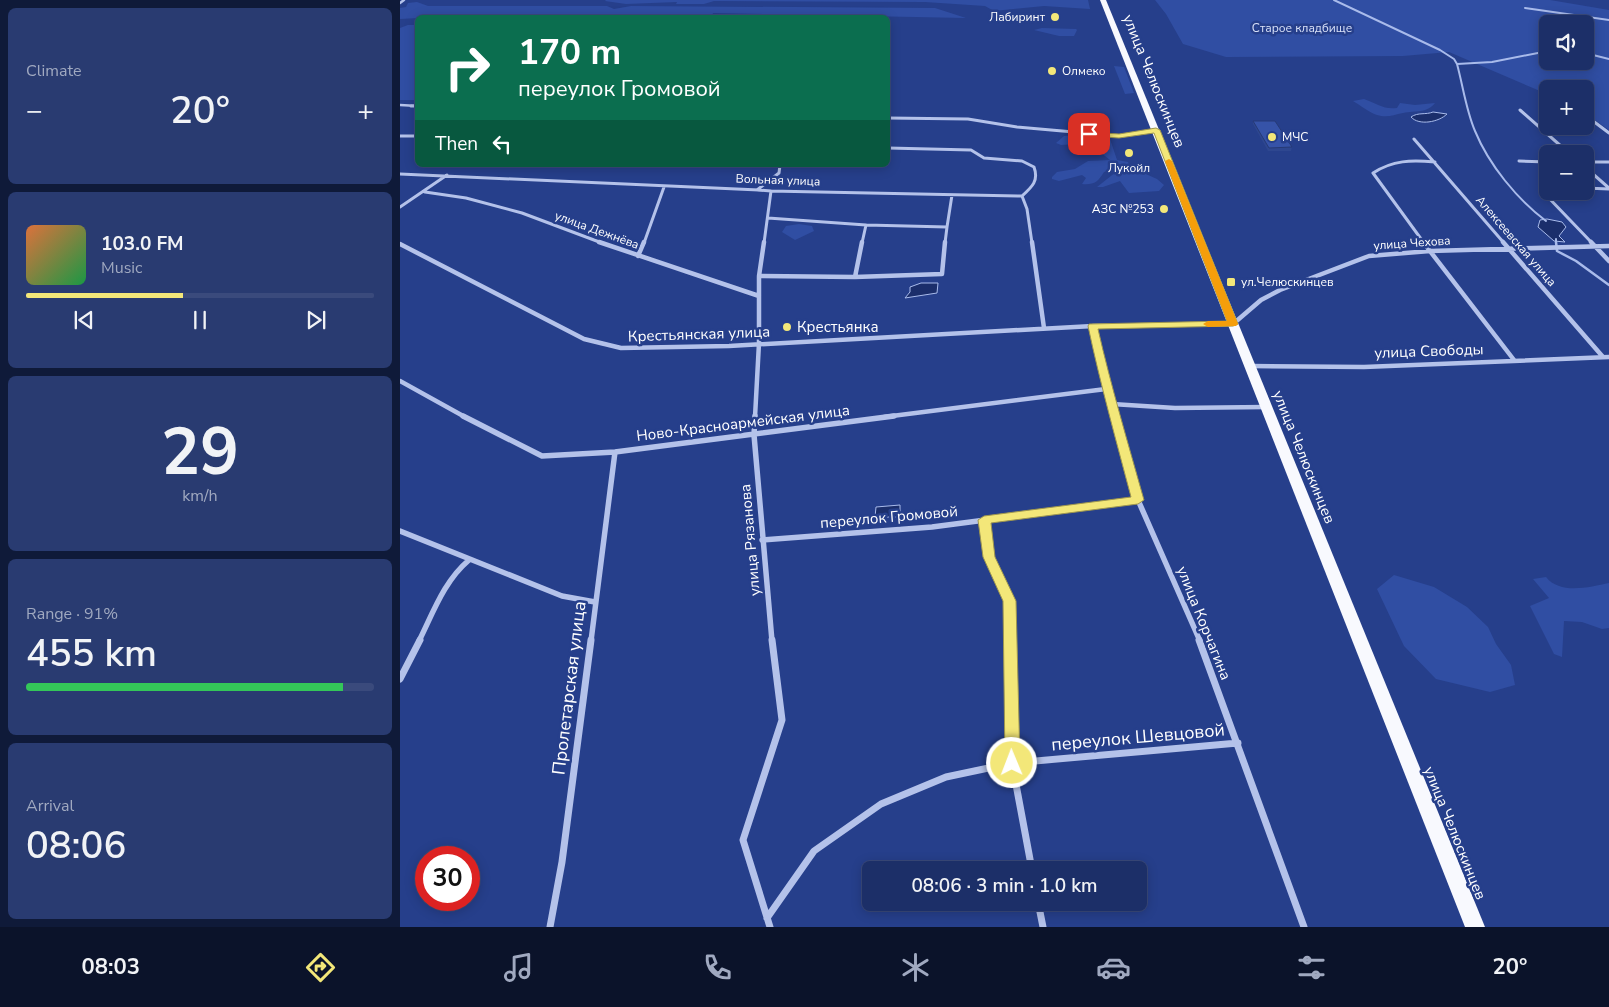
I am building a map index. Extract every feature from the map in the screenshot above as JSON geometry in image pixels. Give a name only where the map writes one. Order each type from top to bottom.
[{"type":"main road","name":"улица Челюскинцев","points":[[1103,0],[1474,927]]},
{"type":"street","points":[[400,3],[404,0]]},
{"type":"street","points":[[400,105],[415,106]]},
{"type":"street","points":[[1520,110],[1560,145]]},
{"type":"street","points":[[890,118],[968,119],[1017,128],[1119,136],[1156,130]]},
{"type":"street","points":[[1594,122],[1609,133]]},
{"type":"street","points":[[400,136],[415,136]]},
{"type":"street","name":"Алексеевская улица","points":[[1414,139],[1602,357]]},
{"type":"street","points":[[890,148],[971,150],[984,158],[1022,161],[1034,167],[1037,175],[1034,186],[1022,196],[1028,209],[1044,328]]},
{"type":"street","points":[[1435,162],[1409,160],[1387,163],[1373,173],[1514,360]]},
{"type":"street","points":[[1519,161],[1539,162]]},
{"type":"street","points":[[1594,162],[1609,162]]},
{"type":"street","points":[[757,190],[779,173],[780,167]]},
{"type":"street","name":"Вольная улица","points":[[400,174],[757,190]]},
{"type":"street","points":[[400,207],[448,175]]},
{"type":"street","points":[[1594,175],[1609,188]]},
{"type":"street","points":[[638,256],[651,227],[664,187]]},
{"type":"street","points":[[1594,188],[1609,188]]},
{"type":"street","points":[[757,190],[771,191]]},
{"type":"street","name":"Вольная улица","points":[[771,191],[1022,196]]},
{"type":"street","name":"улица Рязанова","points":[[770,927],[744,840],[782,720],[772,643],[754,435],[759,343],[759,276],[771,191]]},
{"type":"street","name":"улица Дежнёва","points":[[425,192],[466,198],[522,213],[638,256],[759,296]]},
{"type":"street","points":[[759,276],[855,277],[942,274],[952,195]]},
{"type":"street","points":[[1551,200],[1609,261]]},
{"type":"street","points":[[768,218],[866,224],[947,226]]},
{"type":"street","points":[[855,277],[866,224]]},
{"type":"street","name":"Крестьянская улица","points":[[400,244],[584,339],[621,348],[728,346],[1093,326],[1233,324]]},
{"type":"street","name":"улица Чехова","points":[[1233,324],[1260,300],[1280,290],[1369,256],[1430,251],[1609,246]]},
{"type":"street","name":"улица Корчагина","points":[[1093,326],[1106,389],[1112,404],[1138,500],[1193,623],[1304,927]]},
{"type":"street","name":"улица Свободы","points":[[1251,366],[1364,366],[1609,357]]},
{"type":"street","name":"Ново-Красноармейская улица","points":[[400,381],[491,432],[542,456],[615,452],[1106,389]]},
{"type":"street","points":[[1112,404],[1175,408],[1266,407]]},
{"type":"street","name":"Пролетарская улица","points":[[550,927],[562,856],[615,452]]},
{"type":"street","name":"переулок Громовой","points":[[762,540],[932,528],[1138,500]]},
{"type":"street","points":[[984,520],[989,557],[1010,601],[1012,763],[1030,861]]},
{"type":"street","points":[[400,531],[562,596],[595,602]]},
{"type":"street","points":[[400,678],[448,583],[457,570],[469,560]]},
{"type":"street","name":"переулок Шевцовой","points":[[767,918],[814,851],[881,804],[946,778],[1012,763],[1238,743]]},
{"type":"street","points":[[1040,911],[1043,927]]},
{"type":"green space","points":[[606,0],[1088,0],[1090,9],[1044,6],[994,11],[985,6],[925,2],[714,1],[704,4],[676,4],[677,2],[626,4]]},
{"type":"green space","name":"Старое кладбище","points":[[1155,0],[1550,0],[1609,10],[1609,130],[1594,119],[1594,80],[1539,80],[1539,91],[1449,52],[1403,56],[1226,57],[1183,44],[1166,14]]},
{"type":"green space","points":[[417,2],[428,6],[607,6],[614,9],[631,6],[935,8],[966,18],[713,13],[712,15],[415,15],[415,18],[400,19],[400,8],[406,7],[408,3]]},
{"type":"green space","points":[[415,25],[415,100],[400,100],[400,28]]},
{"type":"green space","points":[[1042,28],[1077,30],[1074,36],[1059,36],[1034,30]]},
{"type":"green space","points":[[1114,66],[1124,67],[1134,93],[1125,94]]},
{"type":"green space","points":[[1364,99],[1392,108],[1397,108],[1400,103],[1415,105],[1435,103],[1428,109],[1384,116],[1371,113],[1353,101]]},
{"type":"green space","points":[[1077,135],[1110,139],[1117,160],[1128,162],[1130,167],[1157,179],[1164,185],[1159,191],[1129,193],[1120,181],[1103,187],[1097,187],[1116,172],[1115,169],[1104,172],[1098,180],[1090,184],[1082,184],[1086,178],[1082,175],[1059,181],[1052,179],[1057,172],[1075,169],[1088,161],[1110,160],[1100,152],[1105,144],[1103,142],[1061,145],[1056,143],[1064,136]]},
{"type":"green space","points":[[799,224],[812,226],[814,231],[795,240],[782,232],[786,226]]},
{"type":"green space","points":[[1394,575],[1434,587],[1467,607],[1488,627],[1496,644],[1511,665],[1515,685],[1490,692],[1436,679],[1404,646],[1377,589]]},
{"type":"green space","points":[[1546,577],[1552,583],[1567,588],[1584,588],[1609,583],[1609,628],[1602,629],[1582,622],[1564,621],[1562,657],[1554,654],[1530,606],[1549,598],[1533,579]]},
{"type":"shaded area","points":[[1433,112],[1447,114],[1429,122],[1415,120],[1411,117],[1416,115]]},
{"type":"shaded area","points":[[1547,219],[1562,222],[1566,227],[1559,236],[1565,242],[1554,241],[1538,227],[1540,220]]},
{"type":"shaded area","points":[[921,283],[938,283],[937,293],[905,298],[910,292],[910,287]]},
{"type":"shaded area","points":[[900,505],[900,517],[875,517],[876,507]]},
{"type":"building","name":"МЧС","points":[[1253,121],[1275,121],[1292,147],[1269,148]]},
{"type":"waterway","points":[[1334,0],[1440,50],[1454,59],[1457,64]]},
{"type":"waterway","points":[[1525,8],[1609,20]]},
{"type":"waterway","points":[[1457,64],[1492,62],[1539,53]]},
{"type":"waterway","points":[[1594,55],[1609,59]]},
{"type":"waterway","points":[[1457,64],[1472,123],[1481,144],[1496,169],[1514,192],[1546,221]]},
{"type":"waterway","points":[[1556,242],[1557,251],[1576,261],[1609,285]]},
{"type":"slow traffic","points":[[1169,161],[1233,324],[1208,324]]},
{"type":"place","name":"Лабиринт","points":[[1055,17]]},
{"type":"place","name":"Олмеко","points":[[1052,71]]},
{"type":"place","name":"МЧС","points":[[1272,137]]},
{"type":"place","name":"Лукойл","points":[[1129,153]]},
{"type":"place","name":"АЗС №253","points":[[1164,209]]},
{"type":"place","name":"ул.Челюскинцев","points":[[1231,282]]},
{"type":"place","name":"Крестьянка","points":[[787,327]]},
{"type":"route","points":[[1012,763],[1010,601],[989,557],[984,520],[1138,500],[1112,404],[1106,389],[1093,326],[1233,324],[1156,130],[1119,136],[1089,134]]}]
